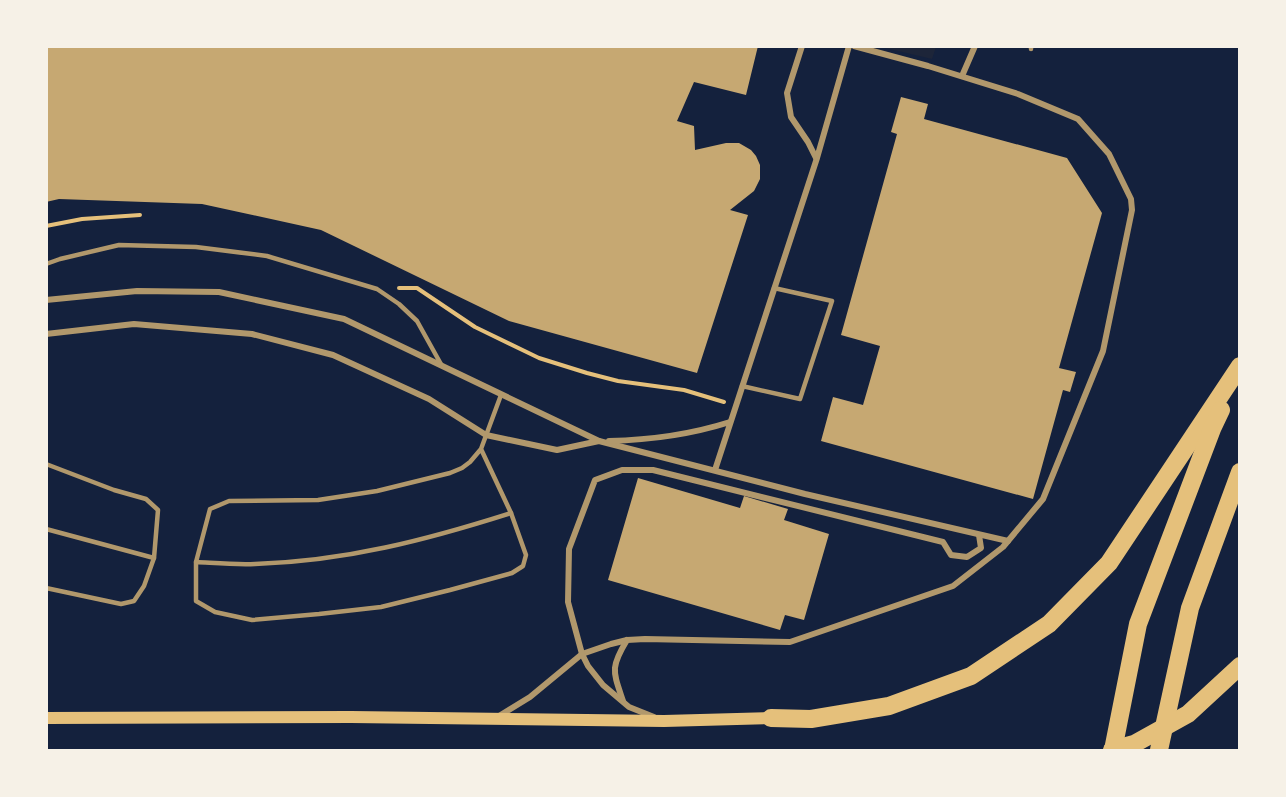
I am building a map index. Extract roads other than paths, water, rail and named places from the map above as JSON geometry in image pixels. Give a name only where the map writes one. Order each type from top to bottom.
[{"type":"highway","points":[[771,718],[811,719],[889,706],[971,676],[1049,624],[1108,563],[1239,367]]},
{"type":"highway","points":[[1239,367],[1212,429],[1138,624],[1112,750],[1134,744],[1188,714],[1239,666]]},
{"type":"highway","points":[[1159,750],[1190,608],[1239,472]]},
{"type":"main road","points":[[46,718],[351,717],[664,721],[771,718]]},
{"type":"street","points":[[802,46],[787,93],[791,117],[817,158]]},
{"type":"street","points":[[493,719],[530,697],[582,654],[610,644],[645,639],[790,642],[953,586],[1003,547],[1043,499],[1103,351],[1132,210],[1131,199],[1109,154],[1078,119],[1018,93],[851,46],[817,158],[715,470]]},
{"type":"street","points":[[962,76],[975,46]]},
{"type":"street","points":[[46,300],[137,291],[219,292],[344,319],[599,441],[805,494],[1008,541]]},
{"type":"street","points":[[46,334],[134,324],[252,334],[333,355],[429,399],[486,435],[557,450],[599,441],[675,436],[730,422]]},
{"type":"street","points":[[664,721],[629,707],[603,685],[582,654],[568,602],[569,549],[595,480],[622,470],[653,470],[943,542],[951,555],[967,557],[981,548],[979,535]]},
{"type":"street","points":[[623,702],[614,672],[617,657],[627,640]]},
{"type":"lane","points":[[46,264],[119,245],[196,247],[267,256],[377,289],[399,304],[417,321],[442,366]]},
{"type":"lane","points":[[742,386],[800,399],[832,301],[774,288]]},
{"type":"lane","points":[[480,449],[511,513],[526,555],[523,566],[512,573],[381,607],[252,620],[215,612],[196,601],[196,562],[210,509],[229,501],[318,500],[377,491],[450,473],[470,462],[480,449],[501,394]]},
{"type":"lane","points":[[46,464],[114,490],[146,499],[158,510],[154,558],[144,586],[134,601],[121,604],[46,588]]},
{"type":"lane","points":[[196,562],[255,564],[348,555],[402,545],[511,513]]},
{"type":"lane","points":[[46,529],[154,558]]}]
